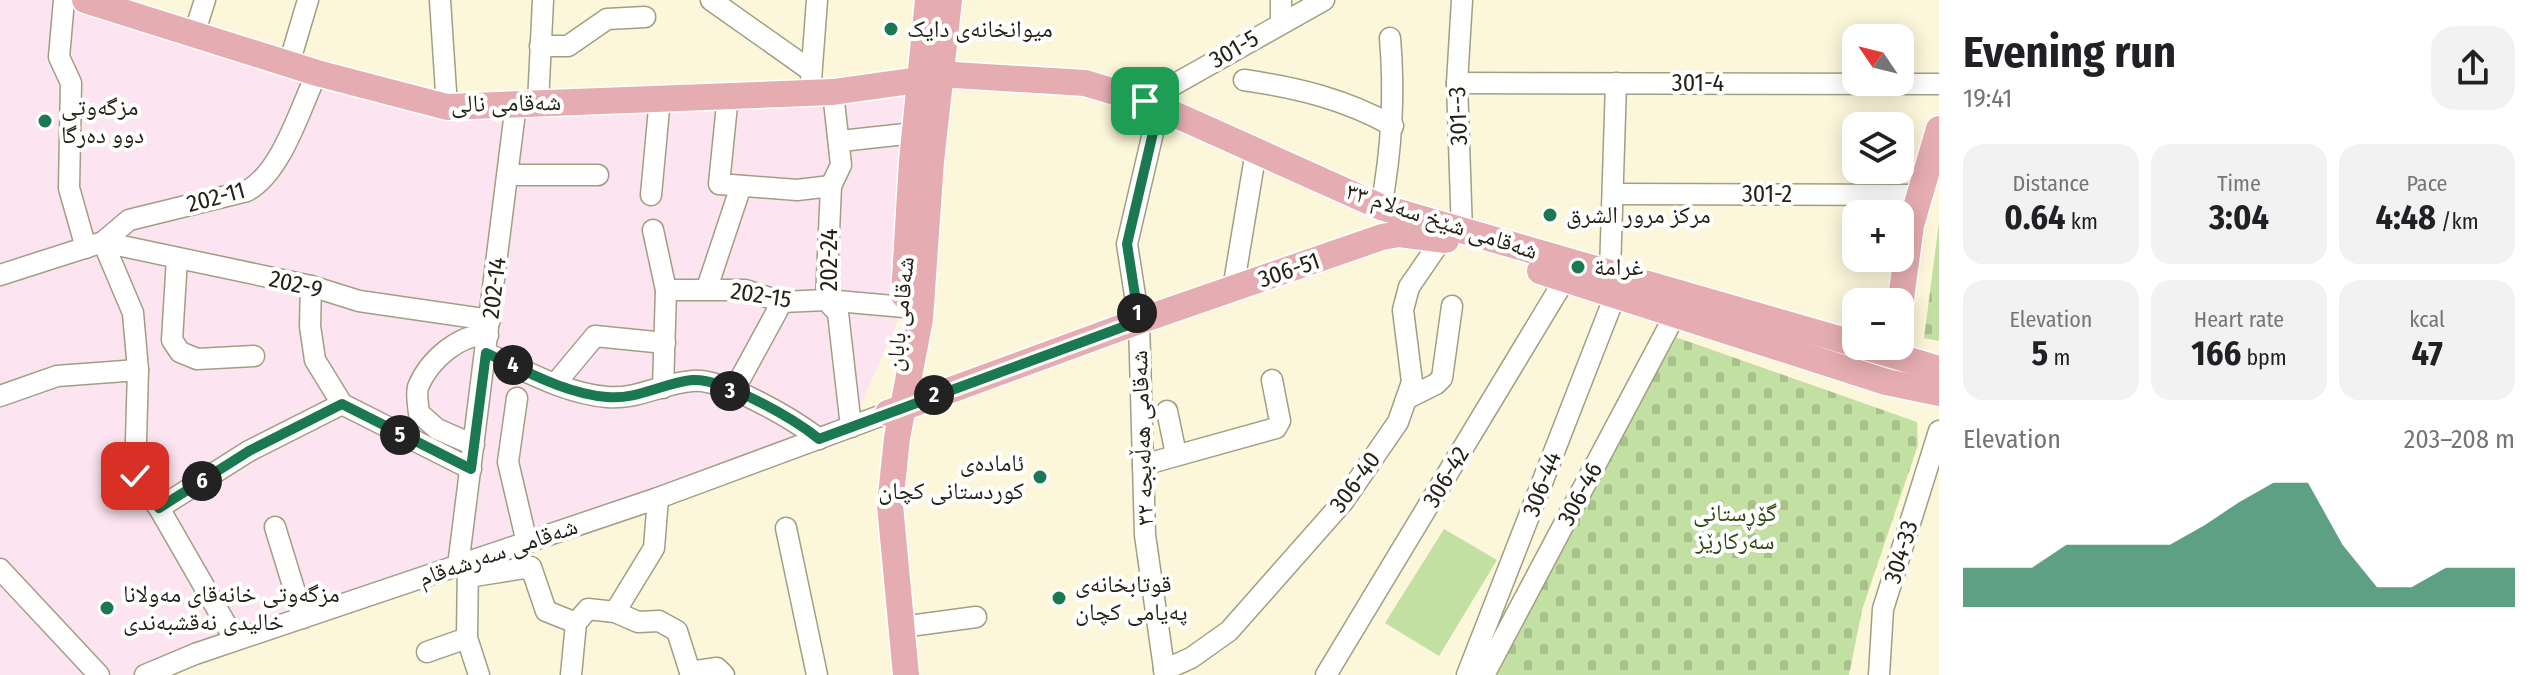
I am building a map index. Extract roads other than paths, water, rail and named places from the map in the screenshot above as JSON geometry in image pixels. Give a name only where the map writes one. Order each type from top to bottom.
[{"type":"main road","name":"شەقامی نالی","points":[[85,0],[136,8],[194,34],[317,73],[447,107],[728,95],[818,85],[932,78]]},
{"type":"main road","name":"شەقامی بابان","points":[[889,675],[876,506],[896,410],[914,133],[932,78],[928,0]]},
{"type":"main road","points":[[906,675],[890,505],[896,410],[920,319],[932,78],[949,0]]},
{"type":"main road","name":"شەقامی شێخ سەلام ٣٣","points":[[932,78],[972,75],[1085,83],[1152,104],[1452,236],[1613,283],[1842,340]]},
{"type":"main road","points":[[1902,288],[1911,225],[1939,129]]},
{"type":"main road","points":[[1361,244],[1367,231],[1369,202]]},
{"type":"main road","name":"306-51","points":[[896,410],[1361,244],[1399,234],[1452,236]]},
{"type":"main road","name":"شەقامی شێخ سەلام ٣٣","points":[[1525,258],[1565,279],[1613,283],[1676,313],[1886,382],[1939,393]]},
{"type":"main road","points":[[1914,359],[1939,369]]},
{"type":"main road","points":[[1886,382],[1892,360]]},
{"type":"street","points":[[64,0],[59,57],[71,83],[69,188],[94,245],[133,313],[138,370],[135,476],[159,508],[235,640]]},
{"type":"street","points":[[194,34],[205,0]]},
{"type":"street","points":[[289,64],[308,0]]},
{"type":"street","points":[[440,0],[447,107]]},
{"type":"street","name":"202-14","points":[[479,675],[467,638],[465,569],[471,469],[509,175],[540,46],[543,0]]},
{"type":"street","points":[[711,0],[818,85]]},
{"type":"street","name":"202-24","points":[[817,0],[818,85],[841,141],[841,165],[831,186],[826,300],[838,313],[851,427]]},
{"type":"street","points":[[1281,0],[1281,22]]},
{"type":"street","name":"301-5","points":[[1152,104],[1281,22],[1324,0]]},
{"type":"street","name":"301--3","points":[[1452,236],[1462,0]]},
{"type":"street","points":[[540,46],[568,46],[607,19],[645,17]]},
{"type":"street","points":[[1369,202],[1393,126],[1395,88],[1390,38]]},
{"type":"street","name":"202-11","points":[[94,245],[129,220],[247,191],[261,183],[272,169],[317,73]]},
{"type":"street","points":[[1244,80],[1307,90],[1360,107],[1393,126]]},
{"type":"street","name":"301-4","points":[[1457,83],[1939,84]]},
{"type":"street","name":"306-44","points":[[1467,675],[1613,283],[1616,83]]},
{"type":"street","points":[[728,95],[719,184],[797,190],[831,186]]},
{"type":"street","points":[[651,195],[660,98]]},
{"type":"street","name":"شەقامی هەڵەبجە ٣٢","points":[[1152,104],[1127,244],[1139,321],[1145,535],[1165,672]]},
{"type":"street","points":[[841,141],[914,133]]},
{"type":"street","points":[[1233,289],[1256,151]]},
{"type":"street","points":[[509,175],[598,175]]},
{"type":"street","points":[[707,288],[741,186]]},
{"type":"street","name":"301-2","points":[[1613,194],[1920,195]]},
{"type":"street","points":[[653,230],[666,290],[663,388]]},
{"type":"street","name":"306-40","points":[[1165,672],[1229,631],[1343,502],[1398,422],[1410,397],[1412,382],[1403,310],[1409,287],[1452,236]]},
{"type":"street","points":[[0,275],[94,245]]},
{"type":"street","name":"202-9","points":[[94,245],[177,258],[311,286],[488,336],[555,384],[606,397],[628,397],[693,380],[733,392],[788,415],[819,439]]},
{"type":"street","points":[[177,258],[172,340],[180,352],[197,359],[254,356]]},
{"type":"street","name":"306-42","points":[[1326,675],[1565,279]]},
{"type":"street","points":[[311,286],[310,326],[315,360],[342,404],[471,469]]},
{"type":"street","name":"202-15","points":[[666,290],[745,290],[782,302],[826,300],[904,307]]},
{"type":"street","points":[[733,392],[782,302]]},
{"type":"street","points":[[1410,397],[1442,378],[1452,306]]},
{"type":"street","name":"306-46","points":[[1484,675],[1676,313]]},
{"type":"street","points":[[474,445],[437,429],[419,413],[417,389],[435,361],[452,347],[475,334],[488,336]]},
{"type":"street","points":[[555,384],[595,336],[665,343]]},
{"type":"street","points":[[0,396],[57,376],[138,370]]},
{"type":"street","points":[[1143,465],[1276,428],[1280,421],[1272,380]]},
{"type":"street","points":[[517,398],[508,462],[527,543]]},
{"type":"street","points":[[159,508],[249,451],[342,404]]},
{"type":"street","name":"شەقامی سەرشەقام","points":[[145,675],[235,640],[465,569],[527,543],[896,410]]},
{"type":"street","points":[[1167,411],[1176,454]]},
{"type":"street","name":"304-33","points":[[1879,675],[1883,609],[1939,431]]},
{"type":"street","points":[[615,612],[654,548],[658,498]]},
{"type":"street","points":[[275,527],[303,618]]},
{"type":"street","points":[[786,528],[817,675]]},
{"type":"street","points":[[465,569],[531,567],[546,611],[576,623]]},
{"type":"street","points":[[0,569],[99,675]]},
{"type":"street","points":[[571,675],[576,623],[588,609],[615,612],[638,622],[659,621],[677,631],[690,674],[717,668],[724,675]]},
{"type":"street","points":[[902,627],[976,617]]},
{"type":"street","points":[[427,652],[467,638]]},
{"type":"street","points":[[195,654],[198,675]]},
{"type":"place","name":"میوانخانەی دایک","points":[[891,29]]},
{"type":"place","name":"مزگەوتی دوو دەرگا","points":[[45,121]]},
{"type":"place","name":"مرکز مرور الشرق","points":[[1550,215]]},
{"type":"place","name":"غرامة","points":[[1578,267]]},
{"type":"place","name":"ئامادەی کوردستانی کچان","points":[[1040,477]]},
{"type":"place","name":"قوتابخانەی پەیامی کچان","points":[[1059,598]]},
{"type":"place","name":"مزگەوتی خانەقای مەولانا خالیدی نەقشبەندی","points":[[107,608]]},
{"type":"park label","name":"گۆڕستانی سەرکارێز","points":[[1735,527]]}]
